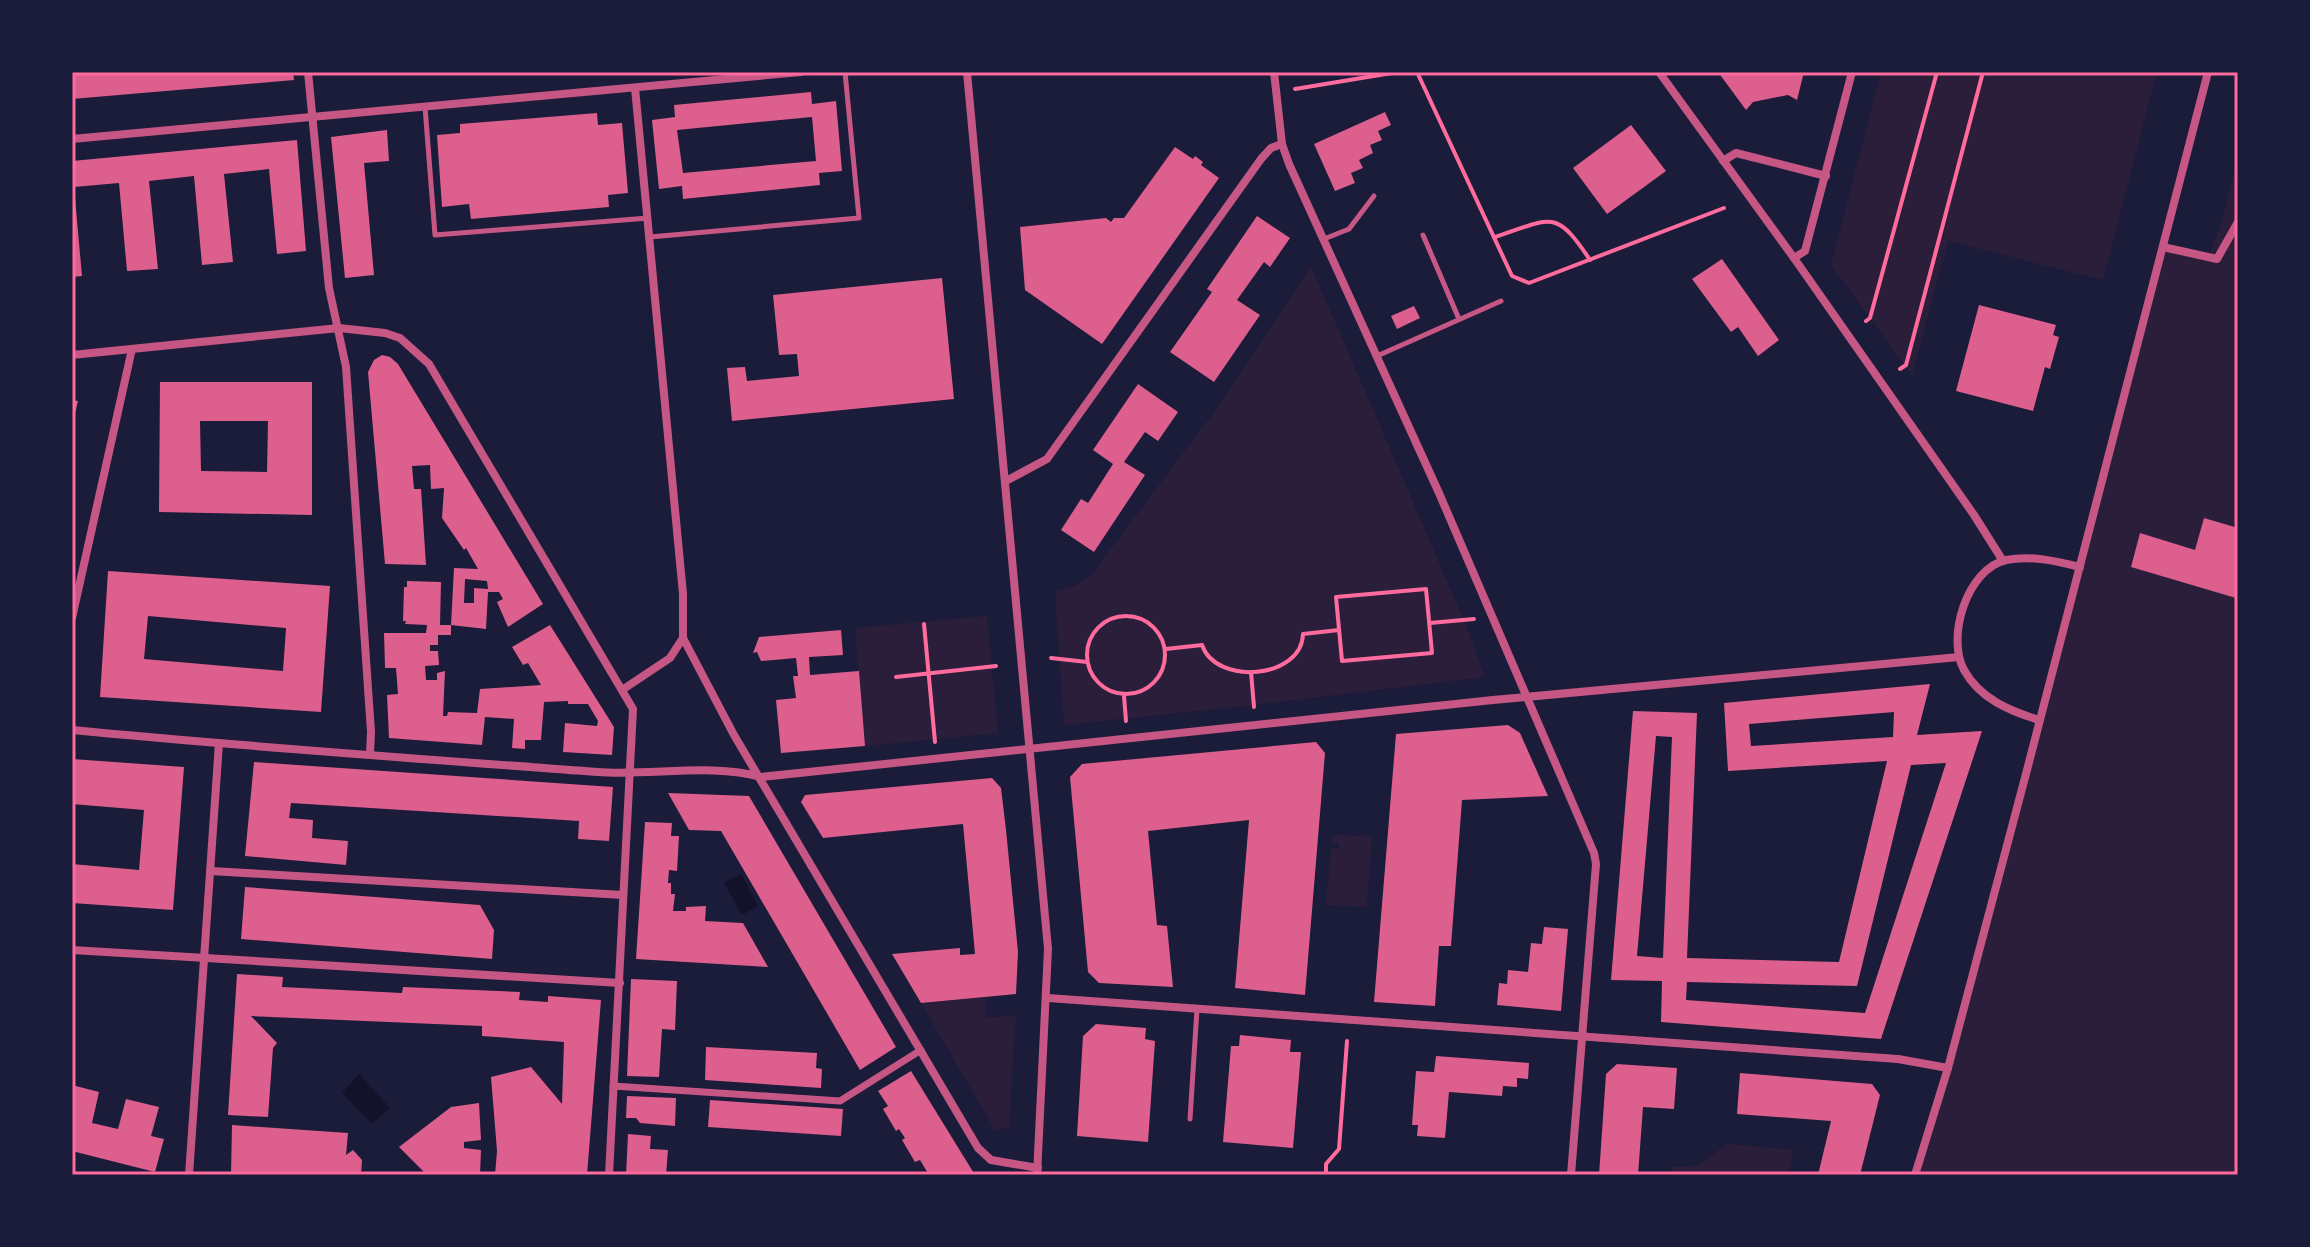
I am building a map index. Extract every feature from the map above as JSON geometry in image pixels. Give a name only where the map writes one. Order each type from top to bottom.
[{"type":"street","points":[[308,72],[329,288],[347,383],[370,754]]},
{"type":"street","points":[[72,139],[801,72]]},
{"type":"street","points":[[635,88],[683,594],[683,638],[734,735],[978,1148],[991,1160],[1038,1171],[1048,949],[967,72]]},
{"type":"street","points":[[1274,72],[1282,144],[1439,493],[1594,853],[1596,864],[1571,1175]]},
{"type":"street","points":[[1659,72],[1794,258],[2003,561]]},
{"type":"street","points":[[1794,258],[1805,251],[1852,72]]},
{"type":"street","points":[[1915,1175],[1948,1068],[2208,72]]},
{"type":"street","points":[[1006,481],[1047,459],[1261,159],[1271,148],[1282,144]]},
{"type":"street","points":[[1723,161],[1736,153],[1826,176]]},
{"type":"street","points":[[2163,247],[2217,259],[2237,226]]},
{"type":"street","points":[[72,355],[339,328],[385,333],[400,338],[429,364],[633,709],[609,1175]]},
{"type":"street","points":[[72,618],[132,349]]},
{"type":"street","points":[[2039,720],[1993,701],[1976,686],[1959,657],[1962,612],[1972,588],[1985,572],[2003,561],[2026,558],[2080,567]]},
{"type":"street","points":[[622,690],[670,658],[683,638]]},
{"type":"street","points":[[72,730],[631,774],[738,770],[761,777],[1525,697],[1959,657]]},
{"type":"street","points":[[189,1175],[219,743]]},
{"type":"street","points":[[211,871],[623,895]]},
{"type":"street","points":[[72,950],[620,983]]},
{"type":"street","points":[[1048,998],[1898,1059],[1948,1068]]},
{"type":"street","points":[[613,1086],[840,1101],[921,1050]]},
{"type":"lane","points":[[649,237],[859,218],[845,72]]},
{"type":"lane","points":[[425,107],[435,235],[648,218]]},
{"type":"lane","points":[[1324,239],[1349,229],[1374,196]]},
{"type":"lane","points":[[1423,235],[1459,319]]},
{"type":"lane","points":[[1376,356],[1501,301]]},
{"type":"lane","points":[[1190,1119],[1197,1009]]},
{"type":"path","points":[[1295,89],[1398,72]]},
{"type":"path","points":[[1417,72],[1512,276],[1529,283],[1724,208]]},
{"type":"path","points":[[1866,321],[1870,318],[1937,72]]},
{"type":"path","points":[[1900,369],[1906,365],[1983,72]]},
{"type":"path","points":[[1495,237],[1545,221],[1559,223],[1571,230],[1590,260]]},
{"type":"path","points":[[1426,589],[1430,623],[1432,653],[1342,661],[1336,597],[1426,589]]},
{"type":"path","points":[[1132,616],[1142,619],[1154,627],[1166,649],[1164,668],[1153,685],[1124,696],[1110,692],[1095,680],[1087,662],[1088,643],[1096,629],[1113,618],[1132,616]]},
{"type":"path","points":[[1430,623],[1474,619]]},
{"type":"path","points":[[924,624],[935,742]]},
{"type":"path","points":[[1166,649],[1202,645],[1212,662],[1232,670],[1251,672],[1271,668],[1299,654],[1303,634],[1339,630]]},
{"type":"path","points":[[1051,658],[1087,662]]},
{"type":"path","points":[[896,677],[996,666]]},
{"type":"path","points":[[1251,672],[1254,707]]},
{"type":"path","points":[[1124,696],[1126,721]]},
{"type":"path","points":[[1326,1175],[1326,1164],[1339,1149],[1347,1041]]},
{"type":"shaded area","points":[[1881,72],[2157,72],[2103,280],[1948,241],[1912,375],[1831,265]]},
{"type":"shaded area","points":[[2238,157],[2238,1175],[1915,1175],[2163,247],[2208,258],[2222,221]]},
{"type":"shaded area","points":[[1311,266],[1464,620],[1485,677],[1064,725],[1055,592],[1076,586],[1091,575],[1214,412]]},
{"type":"shaded area","points":[[987,616],[998,733],[865,746],[855,628]]},
{"type":"shaded area","points":[[1333,834],[1372,837],[1367,907],[1326,905],[1331,848],[1339,848],[1339,842],[1332,842]]},
{"type":"shaded area","points":[[741,874],[758,906],[742,915],[724,883]]},
{"type":"shaded area","points":[[986,997],[985,1018],[1016,1015],[1009,1128],[995,1130],[921,1003]]},
{"type":"shaded area","points":[[359,1074],[390,1108],[372,1124],[342,1093]]},
{"type":"shaded area","points":[[1727,1144],[1794,1150],[1788,1175],[1671,1175],[1672,1167],[1696,1166]]},
{"type":"building","points":[[72,72],[293,72],[294,80],[72,99]]},
{"type":"building","points":[[1718,72],[1804,72],[1797,100],[1788,95],[1753,102],[1746,110]]},
{"type":"building","points":[[811,92],[812,104],[836,101],[842,171],[819,173],[820,185],[683,199],[682,186],[659,189],[652,120],[675,117],[674,105]],"holes":[[[812,117],[816,161],[683,173],[677,130]]]},
{"type":"building","points":[[1385,112],[1391,125],[1378,131],[1382,140],[1370,145],[1373,153],[1359,160],[1363,168],[1351,173],[1355,183],[1335,191],[1314,144]]},
{"type":"building","points":[[597,113],[598,125],[622,123],[628,193],[608,195],[609,207],[471,219],[469,204],[442,207],[437,135],[460,133],[460,124]]},
{"type":"building","points":[[1631,125],[1666,171],[1607,214],[1573,168]]},
{"type":"building","points":[[387,130],[389,161],[364,163],[374,275],[345,278],[331,137]]},
{"type":"building","points":[[297,140],[306,251],[277,254],[269,169],[224,174],[233,262],[202,265],[194,176],[149,181],[158,269],[127,271],[119,183],[74,187],[82,276],[72,277],[72,161]]},
{"type":"building","points":[[1175,147],[1193,159],[1195,156],[1203,162],[1201,165],[1219,178],[1102,344],[1025,290],[1020,227],[1106,218],[1111,222],[1114,218],[1124,218]]},
{"type":"building","points":[[1257,216],[1290,238],[1270,267],[1264,262],[1237,300],[1260,315],[1214,382],[1170,352],[1212,292],[1207,289]]},
{"type":"building","points":[[1722,259],[1779,340],[1758,356],[1738,327],[1731,332],[1692,279]]},
{"type":"building","points":[[942,278],[954,399],[732,421],[727,368],[745,367],[747,381],[799,376],[797,354],[779,355],[773,295]]},
{"type":"building","points":[[1979,305],[2056,325],[2053,335],[2059,337],[2050,369],[2045,367],[2033,411],[1956,391]]},
{"type":"building","points":[[1414,306],[1420,318],[1397,329],[1391,316]]},
{"type":"building","points":[[382,355],[398,364],[543,604],[508,627],[497,602],[503,599],[499,592],[488,592],[486,629],[451,625],[454,568],[478,569],[442,518],[444,488],[431,489],[430,465],[412,466],[414,489],[421,489],[426,565],[385,564],[368,372],[374,360]],"holes":[[[465,579],[487,581],[488,589],[474,588],[474,603],[464,603]]]},
{"type":"building","points":[[160,382],[312,382],[312,515],[159,512]],"holes":[[[200,421],[268,421],[267,472],[201,471]]]},
{"type":"building","points":[[1138,384],[1178,412],[1158,441],[1145,432],[1124,462],[1145,475],[1094,552],[1061,530],[1081,499],[1088,503],[1113,464],[1093,450]]},
{"type":"building","points":[[72,400],[78,401],[73,422],[72,421]]},
{"type":"building","points":[[2204,518],[2238,528],[2236,598],[2131,567],[2140,533],[2195,550]]},
{"type":"building","points":[[108,571],[330,586],[321,712],[100,697]],"holes":[[[148,616],[286,628],[283,671],[144,659]]]},
{"type":"building","points":[[407,581],[441,582],[440,625],[451,625],[451,635],[438,635],[438,645],[430,645],[430,651],[438,651],[439,665],[425,666],[426,680],[437,680],[437,673],[445,671],[443,716],[447,716],[448,712],[477,713],[480,689],[541,685],[528,663],[523,665],[512,647],[550,625],[614,727],[612,755],[563,752],[565,723],[597,726],[598,721],[588,704],[568,704],[568,701],[544,702],[541,740],[525,740],[525,749],[512,748],[514,719],[485,717],[482,745],[389,738],[387,695],[398,694],[396,668],[385,668],[384,633],[426,633],[427,625],[405,624],[406,621],[403,621]]},
{"type":"building","points":[[841,630],[843,655],[809,657],[810,675],[859,671],[865,746],[781,753],[776,700],[796,698],[793,676],[798,676],[796,658],[761,661],[757,652],[753,653],[759,637]]},
{"type":"building","points":[[1930,684],[1917,735],[1982,731],[1881,1039],[1661,1022],[1662,981],[1611,980],[1633,711],[1697,713],[1687,958],[1839,962],[1887,761],[1728,771],[1724,703]],"holes":[[[1894,712],[1893,737],[1751,746],[1749,724]],[[1656,736],[1672,737],[1663,958],[1637,956]],[[1946,763],[1865,1013],[1686,1000],[1687,982],[1857,986],[1911,765]]]},
{"type":"building","points":[[1508,725],[1520,733],[1548,796],[1462,800],[1451,946],[1439,946],[1435,1006],[1374,1002],[1396,734]]},
{"type":"building","points":[[1316,742],[1325,753],[1305,995],[1235,988],[1249,820],[1148,831],[1157,925],[1167,926],[1173,987],[1099,983],[1088,972],[1070,777],[1082,764]]},
{"type":"building","points":[[72,759],[184,767],[173,910],[72,903],[72,864],[139,870],[144,810],[72,804]]},
{"type":"building","points":[[254,762],[613,787],[609,841],[578,839],[579,821],[291,803],[289,818],[313,820],[312,838],[348,841],[346,865],[245,856]]},
{"type":"building","points":[[992,778],[1001,788],[1006,830],[1018,952],[1016,994],[921,1003],[892,954],[960,948],[960,955],[975,954],[963,824],[823,838],[801,802],[805,795]]},
{"type":"building","points":[[668,793],[749,796],[896,1047],[860,1070],[721,831],[689,830]]},
{"type":"building","points":[[645,822],[672,823],[671,836],[679,836],[677,871],[669,870],[668,883],[671,883],[671,894],[675,894],[673,911],[706,906],[705,921],[743,923],[768,967],[636,959]]},
{"type":"building","points":[[245,887],[480,905],[494,930],[492,959],[241,939]]},
{"type":"building","points":[[1544,927],[1568,929],[1561,1011],[1497,1005],[1499,983],[1507,984],[1508,970],[1528,972],[1531,943],[1542,944]]},
{"type":"building","points":[[237,974],[283,977],[282,987],[402,993],[403,987],[520,992],[519,1000],[548,1002],[548,996],[601,1000],[587,1175],[495,1175],[497,1151],[491,1077],[531,1067],[562,1104],[564,1042],[482,1036],[482,1026],[251,1016],[277,1043],[273,1048],[268,1117],[228,1115]]},
{"type":"building","points":[[631,979],[677,981],[675,1030],[662,1029],[659,1077],[627,1076]]},
{"type":"building","points":[[1096,1024],[1146,1028],[1145,1039],[1155,1041],[1148,1142],[1077,1136],[1083,1036]]},
{"type":"building","points":[[1240,1035],[1291,1040],[1290,1052],[1301,1052],[1293,1148],[1223,1142],[1231,1046],[1239,1046]]},
{"type":"building","points":[[706,1047],[817,1053],[816,1068],[822,1069],[821,1088],[705,1080]]},
{"type":"building","points":[[1436,1056],[1529,1063],[1528,1079],[1517,1078],[1517,1087],[1503,1086],[1502,1096],[1449,1092],[1445,1138],[1417,1136],[1418,1125],[1412,1125],[1416,1071],[1434,1072]]},
{"type":"building","points":[[1617,1064],[1677,1068],[1674,1109],[1643,1107],[1638,1175],[1599,1175],[1606,1074]]},
{"type":"building","points":[[911,1071],[975,1175],[929,1175],[920,1160],[915,1162],[902,1140],[905,1138],[899,1129],[896,1131],[883,1109],[888,1106],[878,1091]]},
{"type":"building","points":[[1740,1073],[1872,1084],[1880,1095],[1860,1175],[1818,1175],[1831,1121],[1737,1114]]},
{"type":"building","points":[[72,1085],[99,1092],[92,1123],[118,1129],[126,1099],[159,1107],[151,1136],[164,1139],[155,1172],[72,1151]]},
{"type":"building","points":[[627,1096],[676,1098],[675,1126],[640,1123],[636,1118],[626,1118]]},
{"type":"building","points":[[710,1100],[843,1109],[841,1136],[708,1127]]},
{"type":"building","points":[[479,1103],[481,1140],[464,1142],[464,1148],[481,1150],[480,1175],[427,1175],[399,1147],[451,1107]]},
{"type":"building","points":[[232,1125],[348,1133],[346,1155],[353,1150],[362,1160],[361,1175],[231,1175]]},
{"type":"building","points":[[628,1134],[651,1136],[650,1149],[668,1150],[666,1175],[626,1175]]}]
